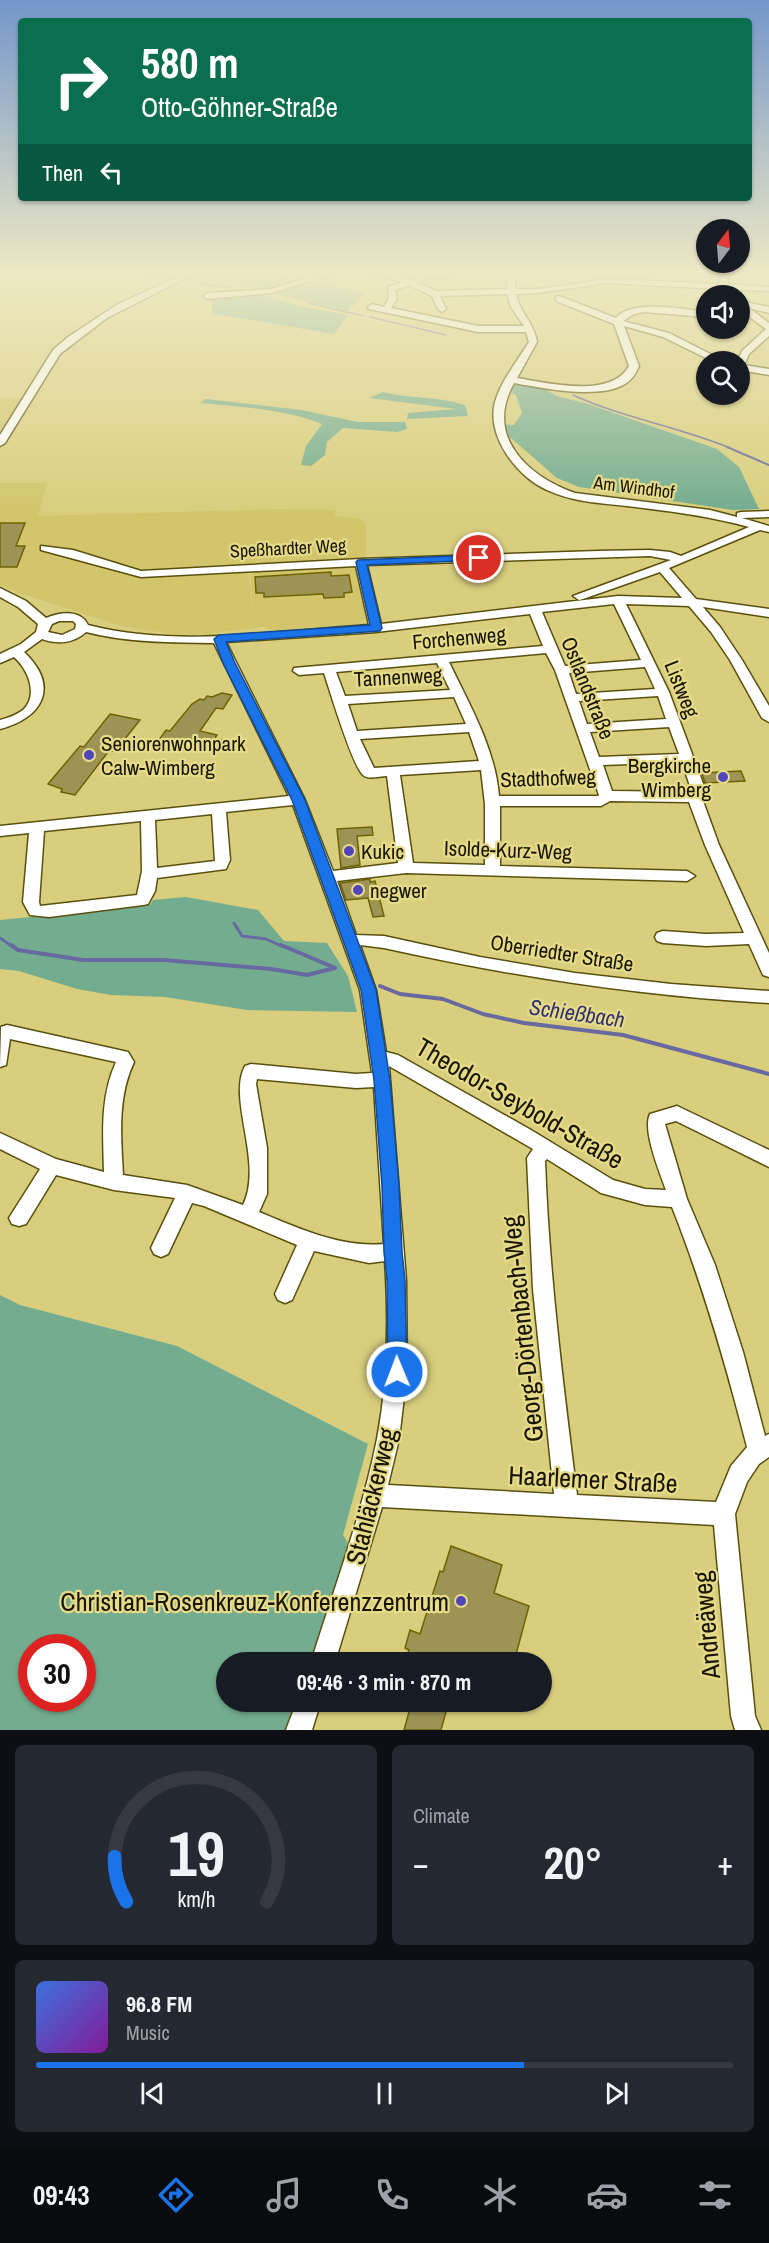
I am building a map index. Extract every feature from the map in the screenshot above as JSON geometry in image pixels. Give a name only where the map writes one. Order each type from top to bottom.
[{"type":"street","points":[[0,443],[56,353]]},
{"type":"street","name":"Am Windhof","points":[[527,353],[500,402],[500,429],[507,447],[522,467],[540,482],[567,494],[596,500],[727,517],[765,527]]},
{"type":"street","points":[[512,380],[582,389],[603,388],[622,381],[632,373],[634,366],[629,353]]},
{"type":"street","points":[[750,368],[769,372]]},
{"type":"street","name":"Am Windhof","points":[[727,517],[734,514],[769,514]]},
{"type":"street","points":[[568,604],[566,600],[610,587],[765,527]]},
{"type":"street","name":"Speßhardter Weg","points":[[45,548],[65,551],[118,570],[141,574],[362,562],[650,553],[670,555],[679,559]]},
{"type":"street","points":[[362,562],[376,628]]},
{"type":"street","points":[[661,567],[677,582],[690,602],[716,630],[769,718]]},
{"type":"street","points":[[0,592],[22,604],[58,617],[76,618],[82,623],[80,630]]},
{"type":"street","points":[[22,604],[47,632],[64,639],[80,630],[147,638],[219,639],[376,628],[618,600],[690,602],[769,612]]},
{"type":"street","name":"Listweg","points":[[618,600],[663,692],[701,797]]},
{"type":"street","name":"Ostlandstraße","points":[[532,609],[537,614],[550,649],[561,670],[607,796]]},
{"type":"street","points":[[0,659],[47,632],[58,617]]},
{"type":"street","name":"Stahläckerweg","points":[[219,639],[298,800],[328,877],[368,990],[380,1058],[391,1186],[396,1280],[397,1372],[388,1439],[374,1495],[326,1652]]},
{"type":"street","points":[[0,724],[16,719],[30,709],[38,693],[35,675],[21,649]]},
{"type":"street","name":"Forchenweg","points":[[299,672],[550,649]]},
{"type":"street","points":[[442,659],[474,728],[488,765],[493,870]]},
{"type":"street","points":[[561,670],[650,663]]},
{"type":"street","points":[[329,669],[369,775],[393,771],[488,765]]},
{"type":"street","points":[[572,698],[663,692]]},
{"type":"street","name":"Tannenweg","points":[[341,700],[458,693]]},
{"type":"street","points":[[582,728],[675,723]]},
{"type":"street","points":[[352,735],[474,728]]},
{"type":"street","points":[[594,761],[687,758]]},
{"type":"street","points":[[393,771],[406,868]]},
{"type":"street","points":[[607,796],[694,797],[752,938],[769,971]]},
{"type":"street","name":"Stadthofweg","points":[[491,801],[601,801],[607,796]]},
{"type":"street","points":[[0,831],[298,800]]},
{"type":"street","points":[[149,874],[221,865],[224,860],[219,810]]},
{"type":"street","points":[[37,828],[31,902],[35,911],[49,912],[143,900],[147,894],[149,874],[148,817]]},
{"type":"street","name":"Isolde-Kurz-Weg","points":[[328,877],[406,868],[687,876]]},
{"type":"street","points":[[663,937],[706,940],[752,938]]},
{"type":"street","name":"Oberriedter Straße","points":[[351,940],[365,939],[384,942],[539,975],[602,984],[711,995],[769,997]]},
{"type":"street","points":[[0,1060],[1,1037],[7,1032],[122,1057],[125,1062],[117,1075],[113,1095],[114,1182]]},
{"type":"street","name":"Theodor-Seybold-Straße","points":[[380,1058],[392,1060],[525,1135],[608,1186],[645,1197],[678,1198],[657,1132],[656,1119],[665,1115],[677,1113],[769,1159]]},
{"type":"street","points":[[248,1216],[258,1194],[258,1148],[247,1084],[251,1071],[356,1081],[382,1080]]},
{"type":"street","points":[[0,1142],[52,1166],[114,1182],[187,1193],[309,1241],[369,1254],[393,1252]]},
{"type":"street","name":"Georg-Dörtenbach-Weg","points":[[545,1149],[536,1158],[538,1235],[546,1330],[567,1507]]},
{"type":"street","points":[[19,1218],[52,1166]]},
{"type":"street","points":[[161,1248],[187,1193]]},
{"type":"street","points":[[678,1198],[705,1264],[764,1447],[749,1458],[730,1491],[724,1514]]},
{"type":"street","points":[[285,1294],[309,1241]]},
{"type":"street","name":"Haarlemer Straße","points":[[374,1495],[724,1514]]},
{"type":"street","name":"Andreäweg","points":[[724,1514],[743,1716],[748,1730]]},
{"type":"street","points":[[299,1730],[305,1712]]},
{"type":"shaded area","points":[[0,398],[22,398],[0,436]]},
{"type":"shaded area","points":[[0,483],[47,483],[38,516],[278,509],[335,510],[335,516],[360,519],[366,525],[366,558],[248,565],[254,621],[250,570],[349,565],[356,566],[366,619],[358,624],[346,626],[280,631],[261,627],[178,635],[122,626],[16,592],[0,585]]},
{"type":"green space","points":[[517,383],[539,386],[557,396],[588,404],[717,449],[739,467],[759,509],[733,510],[579,487],[557,478],[505,433],[503,424],[514,425],[522,413],[516,395],[508,392],[512,385]]},
{"type":"green space","points":[[383,392],[445,400],[465,405],[468,416],[407,419],[408,413],[456,409],[369,398]]},
{"type":"green space","points":[[206,399],[301,410],[358,422],[405,422],[407,429],[397,432],[343,428],[327,442],[325,455],[311,466],[301,465],[306,446],[322,424],[278,412],[200,403]]},
{"type":"green space","points":[[186,897],[258,910],[284,941],[327,943],[348,976],[357,1012],[247,1010],[165,997],[111,995],[77,989],[19,971],[0,969],[0,920],[150,905],[153,900]]},
{"type":"green space","points":[[0,1295],[20,1305],[177,1346],[368,1444],[343,1535],[348,1543],[343,1568],[313,1652],[216,1652],[216,1712],[291,1712],[285,1730],[0,1730]]},
{"type":"building","points":[[0,523],[25,523],[16,546],[25,546],[17,567],[0,567]]},
{"type":"building","points":[[331,572],[331,576],[349,575],[352,592],[344,593],[344,597],[324,598],[323,594],[264,597],[264,593],[256,593],[255,577]]},
{"type":"building","points":[[222,693],[232,695],[223,709],[216,708],[200,731],[217,735],[215,738],[222,740],[216,750],[193,745],[189,750],[156,744],[166,730],[170,731],[192,704],[200,699],[204,700],[207,696],[212,697]]},
{"type":"building","name":"Seniorenwohnpark Calw-Wimberg","points":[[110,714],[140,720],[116,750],[108,752],[75,795],[61,792],[62,789],[48,784],[80,746],[84,747]]},
{"type":"building","name":"Bergkirche Wimberg","points":[[741,771],[745,781],[705,783],[702,773]]},
{"type":"building","name":"Kukic","points":[[372,827],[373,835],[357,836],[360,865],[341,868],[337,829]]},
{"type":"building","name":"negwer","points":[[370,879],[370,882],[375,881],[384,916],[373,917],[368,898],[346,900],[340,883]]},
{"type":"building","name":"Christian-Rosenkreuz-Konferenzzentrum","points":[[451,1546],[502,1565],[494,1593],[529,1606],[517,1652],[408,1652],[405,1648],[410,1630],[420,1634],[440,1571],[443,1572]]},
{"type":"building","points":[[409,1712],[446,1712],[441,1730],[404,1730]]},
{"type":"waterway","points":[[573,395],[611,410],[730,448]]},
{"type":"waterway","points":[[727,447],[769,465]]},
{"type":"waterway","points":[[234,923],[242,936],[266,939],[284,947]]},
{"type":"waterway","points":[[0,938],[13,947]]},
{"type":"waterway","points":[[11,945],[18,950],[83,960],[164,960],[271,969],[307,975],[335,968]]},
{"type":"waterway","points":[[281,945],[333,967]]},
{"type":"waterway","name":"Schießbach","points":[[380,986],[400,994],[443,999],[483,1014],[524,1023],[623,1035],[769,1074]]},
{"type":"place","name":"Seniorenwohnpark Calw-Wimberg","points":[[89,755]]},
{"type":"place","name":"Bergkirche Wimberg","points":[[723,777]]},
{"type":"place","name":"Kukic","points":[[349,851]]},
{"type":"place","name":"negwer","points":[[358,890]]},
{"type":"place","name":"Christian-Rosenkreuz-Konferenzzentrum","points":[[461,1601]]},
{"type":"route","points":[[397,1372],[396,1280],[391,1186],[380,1058],[368,990],[298,800],[219,639],[376,628],[362,562],[479,558]]}]
